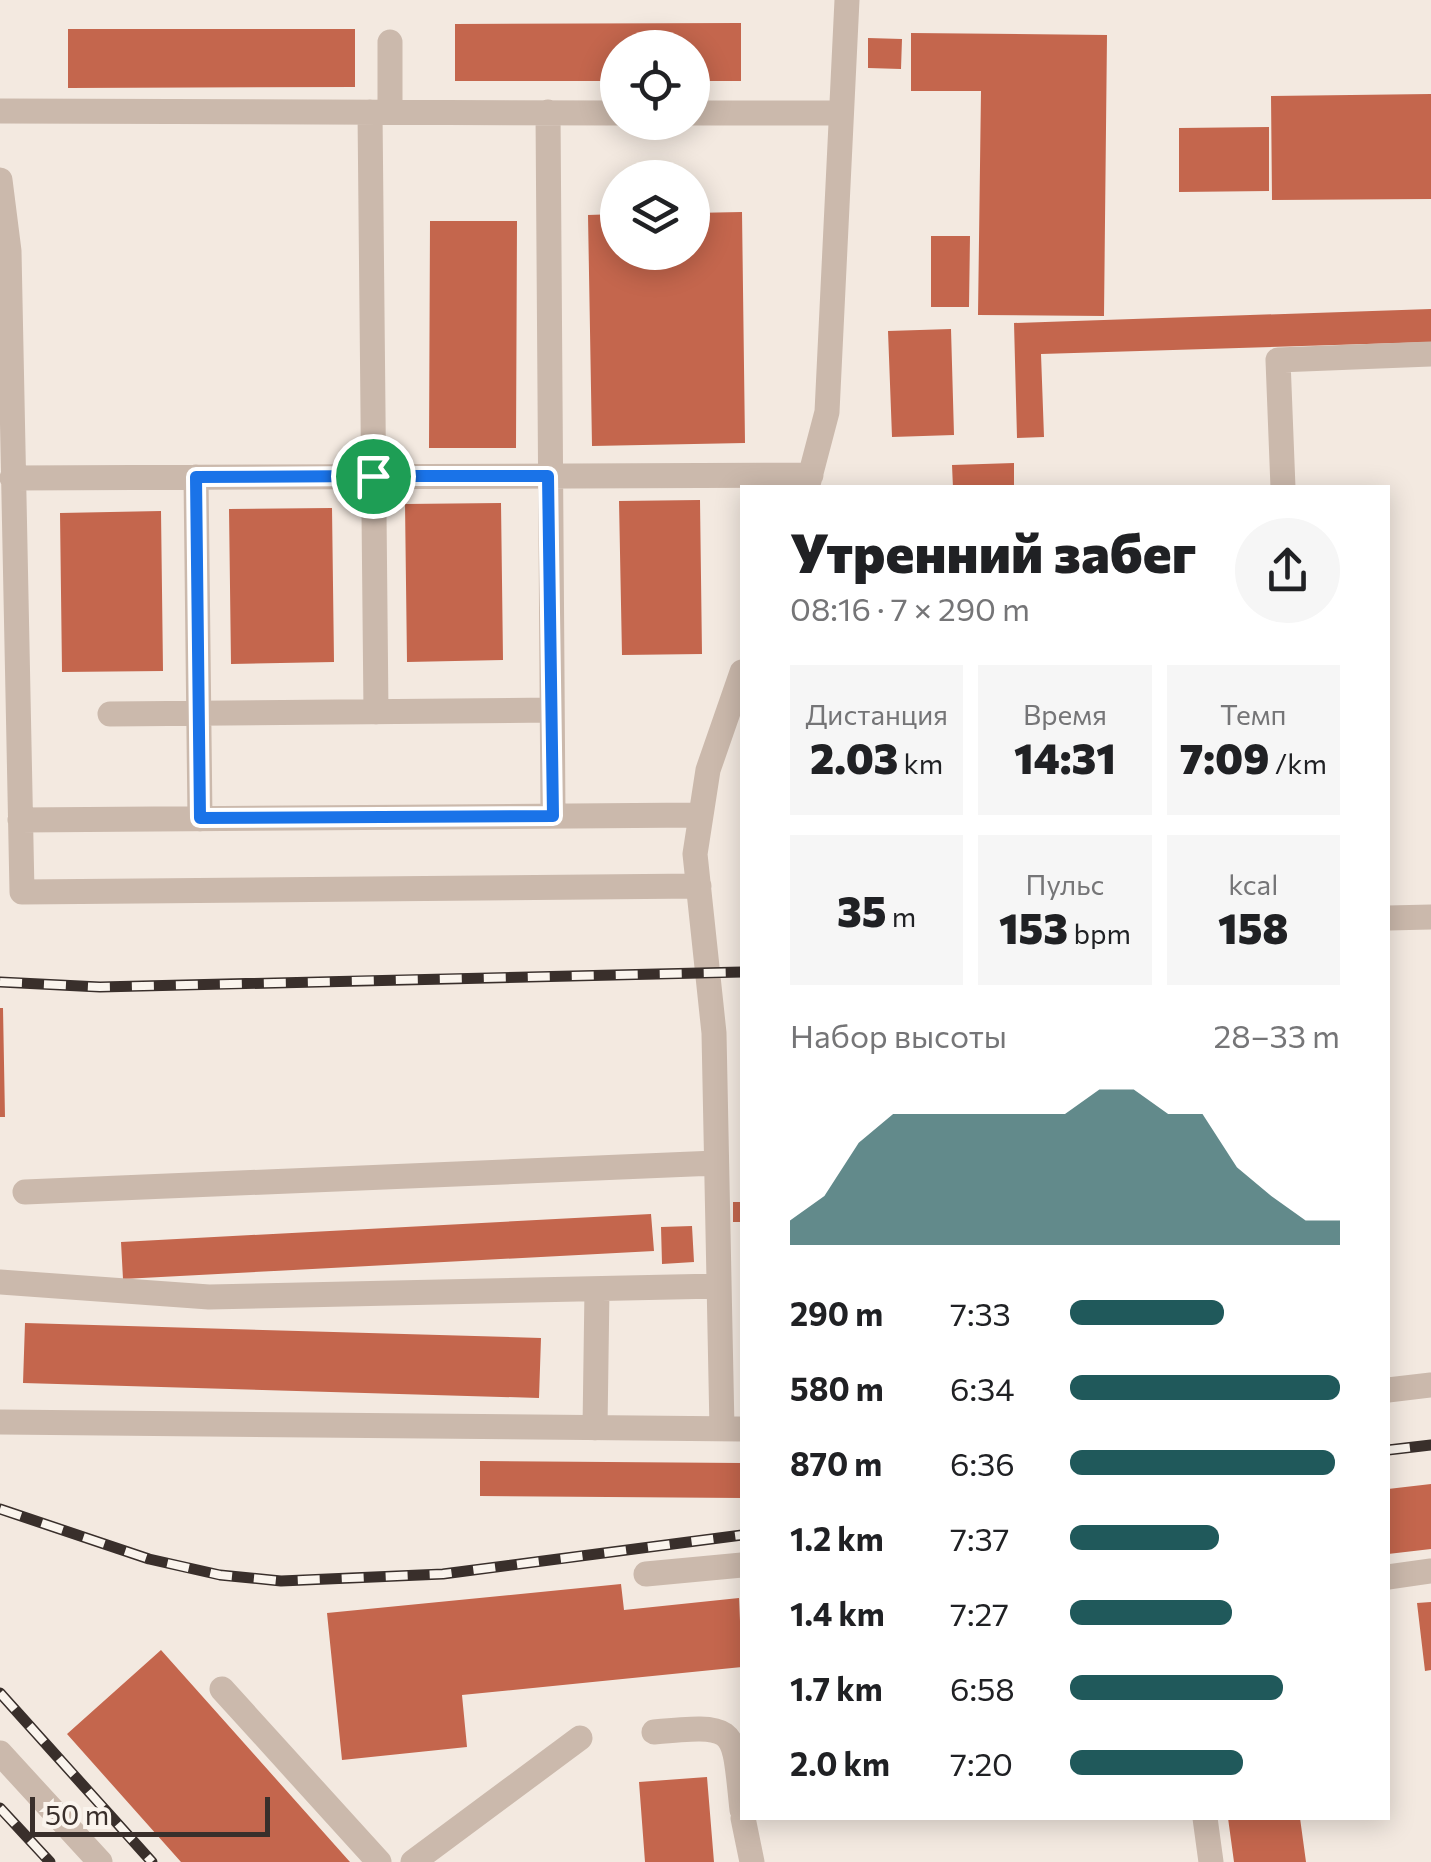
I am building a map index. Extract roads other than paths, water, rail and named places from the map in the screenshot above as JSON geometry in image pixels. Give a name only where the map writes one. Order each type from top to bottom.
[{"type":"lane","points":[[12,478],[548,476],[809,481],[827,412],[847,0]]},
{"type":"lane","points":[[376,712],[373,476],[380,112],[390,42]]},
{"type":"lane","points":[[0,111],[600,112]]},
{"type":"lane","points":[[548,112],[553,816]]},
{"type":"lane","points":[[710,113],[841,113]]},
{"type":"lane","points":[[0,180],[9,251],[12,478],[7,575],[20,820],[11,892],[699,886]]},
{"type":"lane","points":[[1283,485],[1278,360],[1431,354]]},
{"type":"lane","points":[[196,477],[200,818]]},
{"type":"lane","points":[[0,1422],[732,1429],[719,1286],[714,1033],[694,854],[698,815],[740,678]]},
{"type":"lane","points":[[110,714],[552,710]]},
{"type":"lane","points":[[20,820],[698,815]]},
{"type":"lane","points":[[1390,918],[1431,917]]},
{"type":"lane","points":[[25,1192],[716,1163]]},
{"type":"lane","points":[[0,1282],[208,1298],[719,1286]]},
{"type":"lane","points":[[595,1428],[596,1289]]},
{"type":"lane","points":[[1390,1390],[1431,1385]]},
{"type":"lane","points":[[646,1574],[740,1564]]},
{"type":"lane","points":[[1390,1576],[1431,1571]]},
{"type":"lane","points":[[222,1688],[378,1862]]},
{"type":"lane","points":[[654,1732],[708,1727],[723,1731],[736,1748],[740,1789]]},
{"type":"lane","points":[[414,1862],[580,1738]]},
{"type":"lane","points":[[0,1754],[100,1862]]},
{"type":"lane","points":[[744,1820],[752,1862]]},
{"type":"lane","points":[[1205,1820],[1211,1862]]},
{"type":"railway","points":[[0,982],[100,987],[740,972]]},
{"type":"railway","points":[[1390,1450],[1431,1445]]},
{"type":"railway","points":[[0,1509],[149,1559],[220,1575],[281,1581],[443,1574],[740,1535]]},
{"type":"railway","points":[[0,1693],[152,1862]]},
{"type":"railway","points":[[0,1808],[50,1862]]}]
